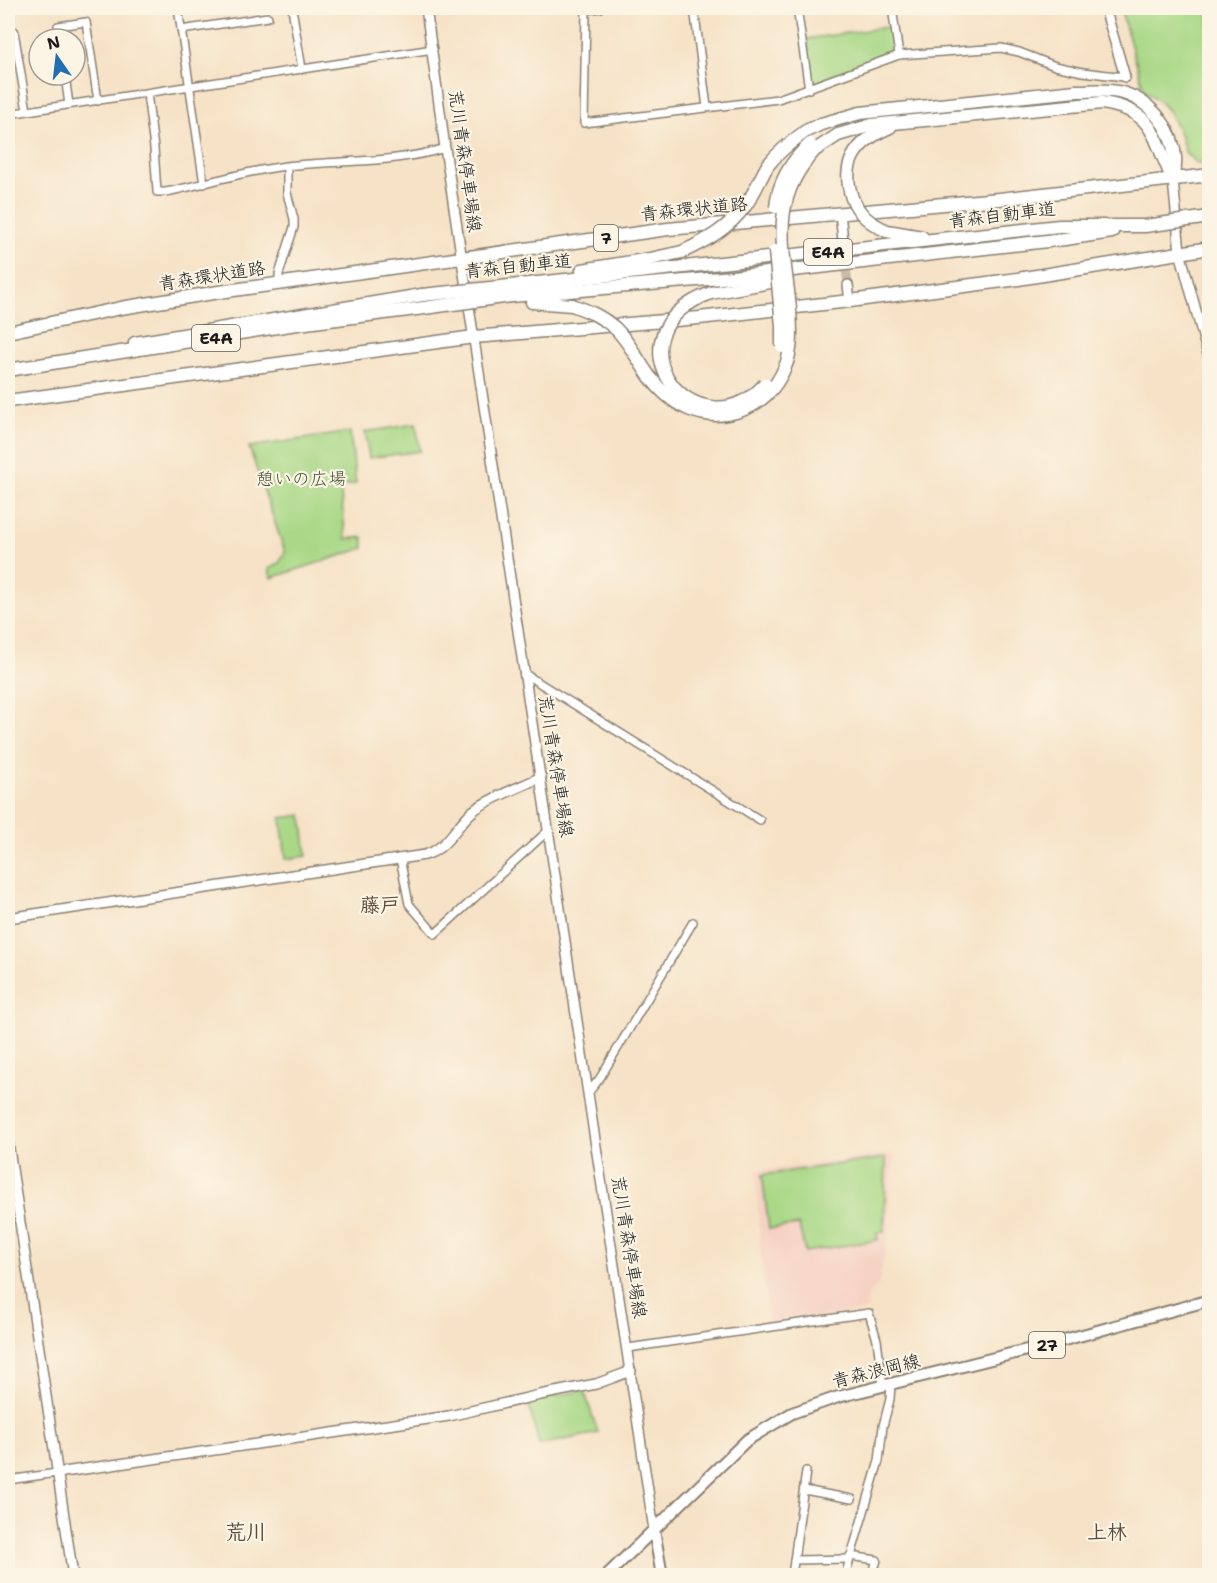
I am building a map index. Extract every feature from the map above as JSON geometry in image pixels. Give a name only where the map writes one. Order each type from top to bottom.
[{"type":"highway","points":[[944,253],[711,293],[695,299],[673,316],[661,343],[660,358],[664,373],[670,385],[692,402],[720,407],[749,399],[769,380],[777,368],[783,338],[774,246],[777,200],[784,176],[795,160],[811,142],[838,126],[907,109],[1066,92],[1101,90],[1118,92],[1147,105],[1166,129],[1176,158],[1173,180]]},
{"type":"highway","points":[[511,291],[682,252],[706,241],[746,206],[774,159],[793,140],[827,141],[852,130],[872,125],[1102,103],[1117,106],[1141,117],[1156,136],[1163,160],[1173,180]]},
{"type":"highway","points":[[896,124],[873,134],[850,159],[848,173],[852,198],[864,218],[873,225],[887,231],[947,240]]},
{"type":"highway","points":[[511,291],[541,301],[572,305],[597,315],[626,341],[659,389],[683,408],[698,413],[729,414],[743,410],[758,402],[771,391],[786,365],[790,349],[791,323],[782,224],[785,201],[792,181],[811,142]]},
{"type":"highway","name":"青森環状道路","points":[[8,332],[121,309],[279,283],[710,224],[1209,175]]},
{"type":"highway","name":"青森自動車道","points":[[8,370],[188,333],[427,294],[732,277],[1065,239],[1209,217]]},
{"type":"highway","name":"青森自動車道","points":[[8,370],[290,325],[460,303],[511,291],[1059,226],[1145,226]]},
{"type":"highway","points":[[8,401],[474,337],[699,318],[850,302],[1209,249]]},
{"type":"main road","name":"青森浪岡線","points":[[606,1575],[733,1452],[762,1429],[792,1413],[814,1404],[1035,1348],[1209,1300]]},
{"type":"main road","points":[[654,1530],[662,1575]]},
{"type":"street","points":[[177,8],[204,184]]},
{"type":"street","points":[[292,8],[302,69]]},
{"type":"street","name":"荒川青森停車場線","points":[[426,8],[445,148],[654,1530]]},
{"type":"street","points":[[601,8],[586,10],[584,123],[778,99],[899,55],[1001,48],[1019,52],[1055,66],[1125,77],[1105,8]]},
{"type":"street","points":[[694,8],[707,108]]},
{"type":"street","points":[[797,8],[809,88]]},
{"type":"street","points":[[892,8],[899,55]]},
{"type":"street","points":[[181,30],[268,17]]},
{"type":"street","points":[[58,27],[86,22],[87,27]]},
{"type":"street","points":[[87,29],[98,101]]},
{"type":"street","points":[[14,31],[27,111]]},
{"type":"street","points":[[8,114],[433,49]]},
{"type":"street","points":[[67,87],[69,105]]},
{"type":"street","points":[[147,93],[157,192],[204,184],[260,170],[383,160],[445,148]]},
{"type":"street","points":[[279,283],[279,274],[294,227],[287,193],[287,166]]},
{"type":"street","points":[[1173,180],[1180,252],[1209,362]]},
{"type":"street","points":[[840,213],[843,240]]},
{"type":"street","points":[[848,285],[850,302]]},
{"type":"street","points":[[1199,327],[1209,324]]},
{"type":"street","points":[[525,674],[760,820]]},
{"type":"street","points":[[8,918],[434,852],[446,842],[472,811],[541,777]]},
{"type":"street","points":[[400,858],[409,904],[435,934],[549,830]]},
{"type":"street","points":[[589,1092],[600,1078],[693,922]]},
{"type":"street","points":[[8,1142],[73,1575]]},
{"type":"street","points":[[628,1348],[869,1313],[890,1399],[883,1426],[879,1461],[845,1575]]},
{"type":"street","points":[[8,1480],[449,1416],[596,1384],[631,1371]]},
{"type":"street","points":[[792,1575],[806,1471]]},
{"type":"street","points":[[804,1490],[852,1499]]},
{"type":"street","points":[[794,1560],[850,1557],[877,1560],[872,1575]]},
{"type":"shaded area","points":[[892,1154],[895,1157],[889,1189],[886,1246],[878,1286],[868,1295],[867,1310],[767,1325],[767,1298],[760,1254],[756,1171]]},
{"type":"green space","points":[[1120,8],[1209,8],[1209,163],[1198,164],[1186,154],[1179,131],[1169,112],[1144,89]]},
{"type":"green space","points":[[887,27],[893,30],[895,50],[893,54],[817,82],[811,79],[807,39]]},
{"type":"green space","points":[[416,424],[420,451],[369,458],[365,432]]},
{"type":"green space","name":"憩いの広場","points":[[350,432],[356,484],[340,486],[346,539],[363,537],[364,548],[271,578],[269,569],[279,563],[285,552],[249,447]]},
{"type":"green space","points":[[302,815],[307,856],[286,859],[281,818]]},
{"type":"green space","points":[[886,1158],[884,1231],[877,1232],[878,1240],[805,1252],[799,1225],[769,1229],[762,1175]]},
{"type":"green space","points":[[584,1390],[598,1433],[539,1445],[528,1402]]},
{"type":"tunnel","points":[[845,258],[848,285]]},
{"type":"district","name":"藤戸","points":[[380,905]]},
{"type":"district","name":"荒川","points":[[246,1532]]},
{"type":"district","name":"上林","points":[[1107,1532]]}]
